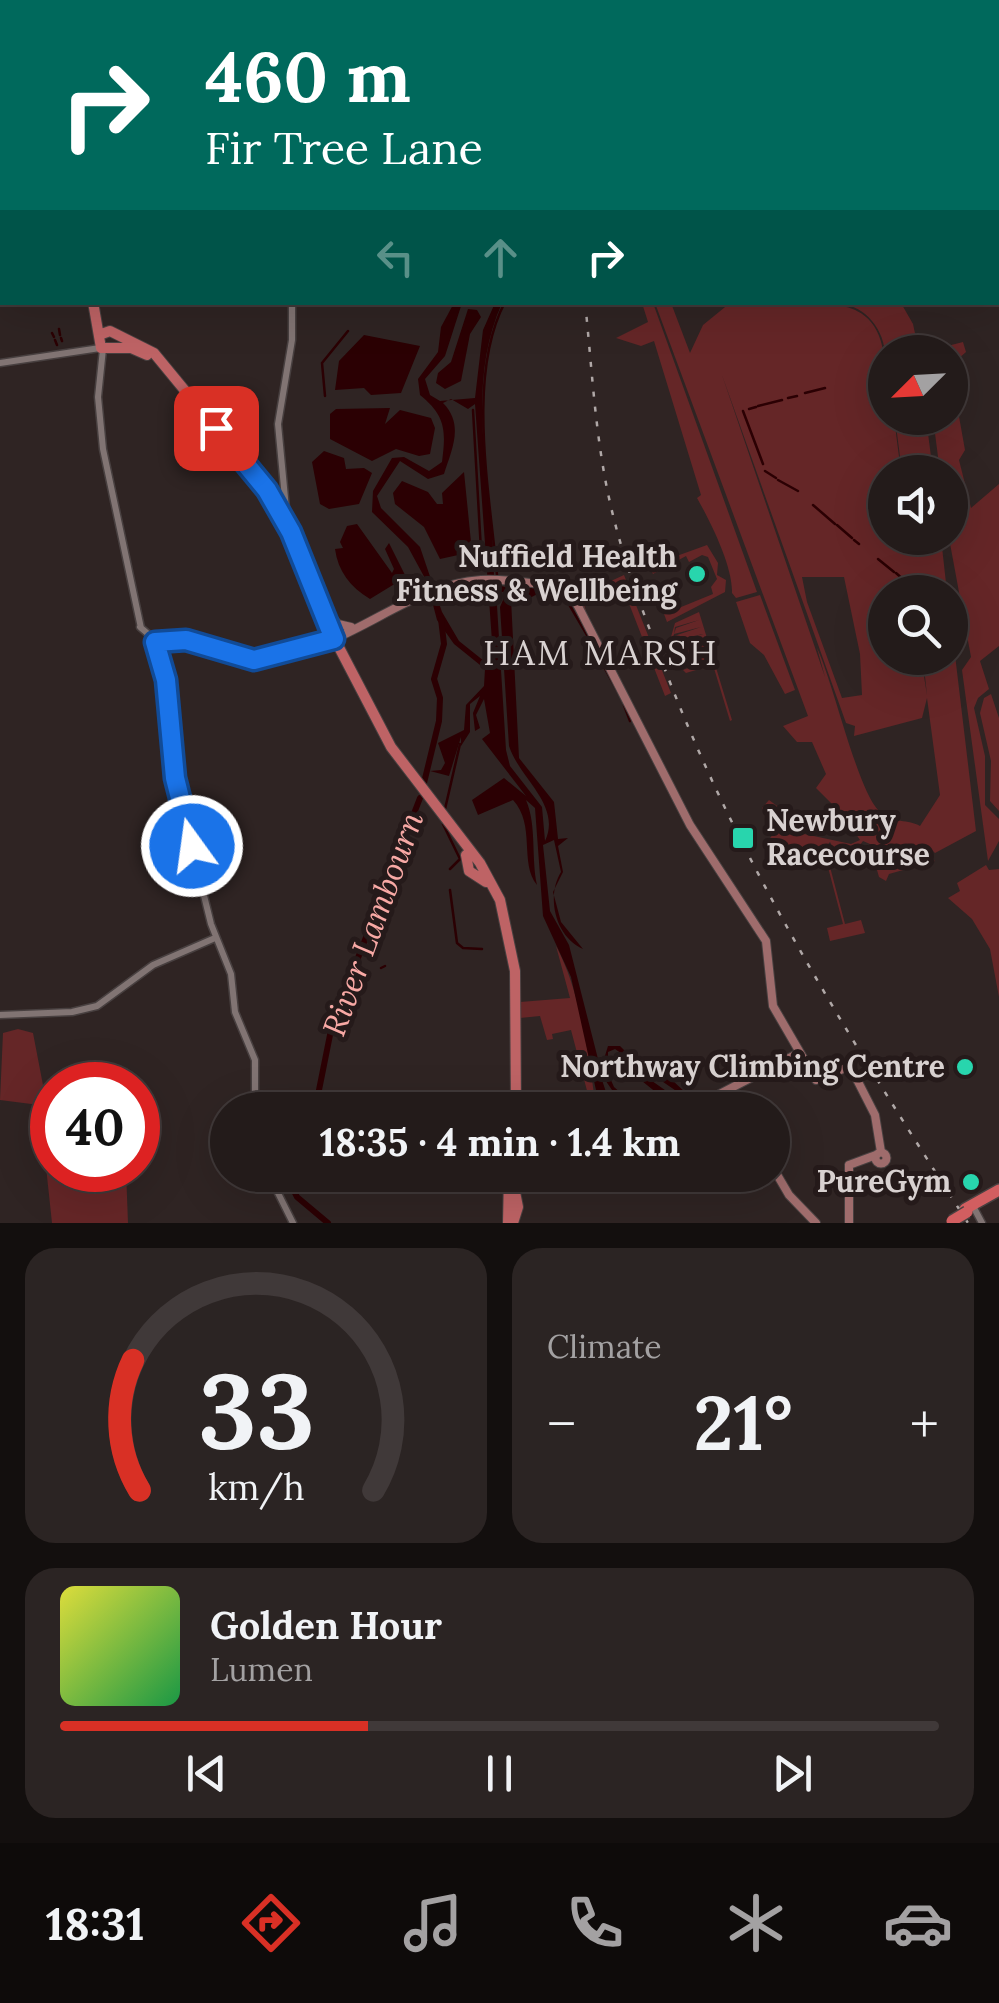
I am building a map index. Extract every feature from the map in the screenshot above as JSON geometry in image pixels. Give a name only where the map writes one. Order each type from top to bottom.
[{"type":"highway","points":[[948,1221],[999,1192]]},
{"type":"main road","points":[[97,305],[106,341],[146,347],[282,510],[337,637],[400,763],[466,850],[503,907],[515,971],[515,1092]]},
{"type":"main road","points":[[267,490],[282,510]]},
{"type":"main road","points":[[337,637],[427,592],[484,580],[556,586],[571,591],[690,826],[766,941],[773,1006],[799,1053],[816,1080],[848,1064],[876,1114],[877,1156],[851,1169],[850,1221]]},
{"type":"main road","points":[[324,609],[338,624],[353,628]]},
{"type":"main road","points":[[345,654],[353,628]]},
{"type":"main road","points":[[732,1092],[799,1053]]},
{"type":"main road","points":[[511,1223],[512,1192]]},
{"type":"main road","points":[[787,1192],[816,1223]]},
{"type":"street","points":[[282,510],[278,424],[292,340],[292,305]]},
{"type":"street","points":[[0,363],[106,341],[98,397],[104,449],[140,627],[155,642],[166,680],[176,786],[216,938],[228,960],[235,1012],[255,1060],[255,1092]]},
{"type":"street","points":[[155,642],[186,640],[254,660],[337,637]]},
{"type":"street","points":[[0,1015],[72,1012],[97,1006],[153,965],[216,938]]},
{"type":"street","points":[[278,1192],[294,1223]]},
{"type":"street","points":[[969,1210],[982,1223]]},
{"type":"shaded area","points":[[453,305],[461,305],[445,356],[425,379],[430,395],[440,401],[448,400],[443,403],[450,411],[455,429],[444,474],[428,479],[400,461],[377,496],[381,508],[420,547],[442,612],[459,641],[494,669],[475,404],[468,409],[453,400],[475,398],[483,330],[494,305],[501,305],[490,337],[482,406],[494,583],[545,590],[526,600],[515,595],[511,599],[519,758],[554,802],[558,839],[568,838],[558,846],[563,872],[555,888],[561,872],[554,840],[543,845],[550,911],[569,945],[598,1059],[604,1059],[608,1046],[620,1046],[639,1065],[672,1080],[685,1092],[678,1092],[615,1049],[608,1052],[608,1063],[642,1074],[668,1092],[656,1092],[637,1077],[605,1067],[620,1092],[613,1092],[599,1071],[606,1092],[596,1092],[571,977],[543,916],[535,808],[526,800],[532,820],[537,885],[529,866],[524,821],[513,800],[478,815],[472,800],[504,778],[526,796],[482,739],[490,733],[484,699],[476,715],[480,728],[475,731],[473,713],[480,696],[470,704],[470,732],[461,746],[461,737],[449,776],[430,771],[441,770],[445,763],[438,743],[464,730],[466,705],[484,686],[485,669],[454,644],[437,620],[427,582],[408,547],[372,512],[373,491],[392,458],[404,457],[429,471],[442,462],[442,425],[435,410],[420,395],[418,379],[438,352],[441,327]],"holes":[[[496,590],[506,593],[500,607],[509,746],[544,804],[549,828],[545,841],[542,807],[510,766],[506,750]]]},
{"type":"shaded area","points":[[643,305],[654,305],[757,592],[736,598],[732,593],[725,557],[697,498],[701,495],[654,341],[641,346],[616,338],[648,322]]},
{"type":"shaded area","points":[[656,305],[672,305],[690,353],[703,325],[728,305],[849,308],[865,316],[878,335],[868,335],[868,435],[896,435],[899,455],[868,455],[868,555],[943,555],[945,575],[868,575],[868,675],[924,675],[927,695],[925,675],[957,675],[976,831],[935,853],[929,847],[886,851],[863,841],[860,845],[864,847],[847,845],[853,850],[836,854],[830,842],[825,848],[828,859],[865,849],[865,855],[870,851],[887,861],[890,856],[924,854],[935,861],[889,874],[886,881],[879,877],[875,863],[859,855],[829,863],[845,924],[861,920],[865,933],[830,941],[827,928],[843,924],[825,856],[813,852],[779,860],[767,842],[774,833],[762,808],[769,800],[788,814],[788,828],[794,820],[795,832],[851,844],[860,840],[846,819],[847,832],[844,816],[816,788],[826,774],[812,742],[797,742],[783,726],[808,716]],"holes":[[[722,375],[846,723],[855,726],[854,736],[922,718],[927,698],[940,795],[920,826],[879,811],[862,781]],[[802,577],[844,577],[860,654],[862,695],[842,698],[807,602]]]},
{"type":"shaded area","points":[[849,305],[902,305],[915,335],[880,335],[874,323]]},
{"type":"shaded area","points":[[468,309],[477,310],[481,317],[470,334],[461,381],[445,389],[436,383],[438,373],[451,362]]},
{"type":"shaded area","points":[[364,335],[420,346],[401,393],[371,395],[364,388],[335,390],[339,361]]},
{"type":"shaded area","points":[[390,408],[385,424],[400,410],[431,418],[435,428],[430,454],[419,456],[396,449],[372,461],[330,439],[330,414],[336,409]]},
{"type":"shaded area","points":[[897,435],[928,435],[931,455],[900,455]]},
{"type":"shaded area","points":[[935,435],[962,435],[962,455],[938,455]]},
{"type":"shaded area","points":[[324,451],[344,458],[346,469],[364,468],[372,473],[359,504],[329,509],[320,504],[312,462]]},
{"type":"shaded area","points":[[464,472],[472,552],[440,559],[424,527],[395,504],[393,493],[402,481],[428,492],[437,504],[443,504],[442,493]]},
{"type":"shaded area","points":[[999,484],[999,646],[980,661],[989,689],[978,698],[974,708],[985,756],[985,805],[999,819],[999,841],[988,861],[963,675],[968,675],[971,657],[968,575],[956,575],[952,555],[968,555],[968,496],[971,508]]},
{"type":"shaded area","points":[[357,524],[392,573],[394,569],[385,549],[389,543],[406,577],[370,599],[346,578],[335,549],[343,548],[340,542],[347,526]]},
{"type":"shaded area","points":[[707,545],[718,563],[717,575],[726,580],[725,592],[667,622],[664,614],[713,594],[711,587],[717,579],[708,557],[702,555],[689,562],[686,556],[653,574],[649,566]]},
{"type":"shaded area","points":[[624,575],[671,693],[665,696],[621,583],[582,596],[587,615],[578,596]]},
{"type":"shaded area","points":[[760,595],[795,690],[785,694],[764,655],[750,643],[736,602]]},
{"type":"shaded area","points":[[699,612],[732,720],[713,665],[686,673],[683,670],[711,659],[681,663],[709,652],[681,660],[678,657],[707,646],[679,654],[675,650],[705,639],[676,647],[673,644],[703,634],[676,640],[674,636],[701,627],[674,634],[673,641],[675,623]]},
{"type":"shaded area","points":[[991,694],[999,718],[999,811],[990,801],[991,761],[980,713],[984,698]]},
{"type":"shaded area","points":[[986,865],[989,870],[999,869],[999,997],[990,949],[972,919],[948,898],[960,891],[957,883]]},
{"type":"shaded area","points":[[554,896],[561,922],[583,949],[560,926]]},
{"type":"shaded area","points":[[556,946],[577,1001],[594,1092],[587,1092],[571,1030],[552,1034],[553,1039],[547,1040],[540,1016],[520,1018],[520,1002],[570,998]]},
{"type":"shaded area","points":[[18,1029],[33,1033],[39,1062],[30,1062],[30,1104],[0,1100],[3,1033]]},
{"type":"shaded area","points":[[49,1192],[127,1192],[128,1223],[52,1223]]},
{"type":"waterway","points":[[497,575],[483,400],[493,332],[504,305]]},
{"type":"waterway","points":[[59,329],[60,335]]},
{"type":"waterway","points":[[325,396],[322,363],[348,331]]},
{"type":"waterway","points":[[52,333],[54,337]]},
{"type":"waterway","points":[[55,340],[57,345]]},
{"type":"waterway","points":[[805,393],[825,388]]},
{"type":"waterway","points":[[788,398],[797,396]]},
{"type":"waterway","points":[[758,406],[782,400]]},
{"type":"waterway","points":[[749,409],[756,407]]},
{"type":"waterway","points":[[473,410],[482,568]]},
{"type":"waterway","points":[[743,411],[763,464]]},
{"type":"waterway","points":[[765,471],[776,478]]},
{"type":"waterway","points":[[778,480],[798,491]]},
{"type":"waterway","points":[[813,505],[835,524]]},
{"type":"waterway","points":[[837,525],[852,538]]},
{"type":"waterway","points":[[854,540],[859,544]]},
{"type":"waterway","points":[[878,559],[894,572]]},
{"type":"waterway","points":[[543,590],[566,599],[587,635]]},
{"type":"waterway","name":"River Lambourn","points":[[423,787],[439,721],[440,698],[434,679],[444,644],[441,619]]},
{"type":"waterway","points":[[590,641],[593,646]]},
{"type":"waterway","points":[[598,656],[619,694]]},
{"type":"waterway","points":[[624,705],[630,721]]},
{"type":"waterway","points":[[445,809],[460,744]]},
{"type":"waterway","name":"River Lambourn","points":[[319,1092],[332,1025],[420,798]]},
{"type":"waterway","points":[[443,824],[460,859],[450,869]]},
{"type":"waterway","points":[[450,890],[457,943],[463,948],[482,949]]},
{"type":"waterway","points":[[381,968],[385,966]]},
{"type":"waterway","name":"River Lambourn","points":[[294,1192],[328,1223]]},
{"type":"railway","points":[[585,305],[600,450],[614,520],[642,608],[696,745],[729,817],[803,955],[968,1223]]},
{"type":"place","name":"Nuffield Health Fitness & Wellbeing","points":[[697,574]]},
{"type":"place","name":"Newbury Racecourse","points":[[743,838]]},
{"type":"place","name":"Northway Climbing Centre","points":[[965,1067]]},
{"type":"place","name":"PureGym","points":[[971,1182]]},
{"type":"district","name":"HAM MARSH","points":[[601,653]]},
{"type":"route","points":[[192,846],[175,778],[166,680],[155,642],[186,640],[254,660],[271,659],[334,639],[291,532],[267,490],[216,428]]}]
